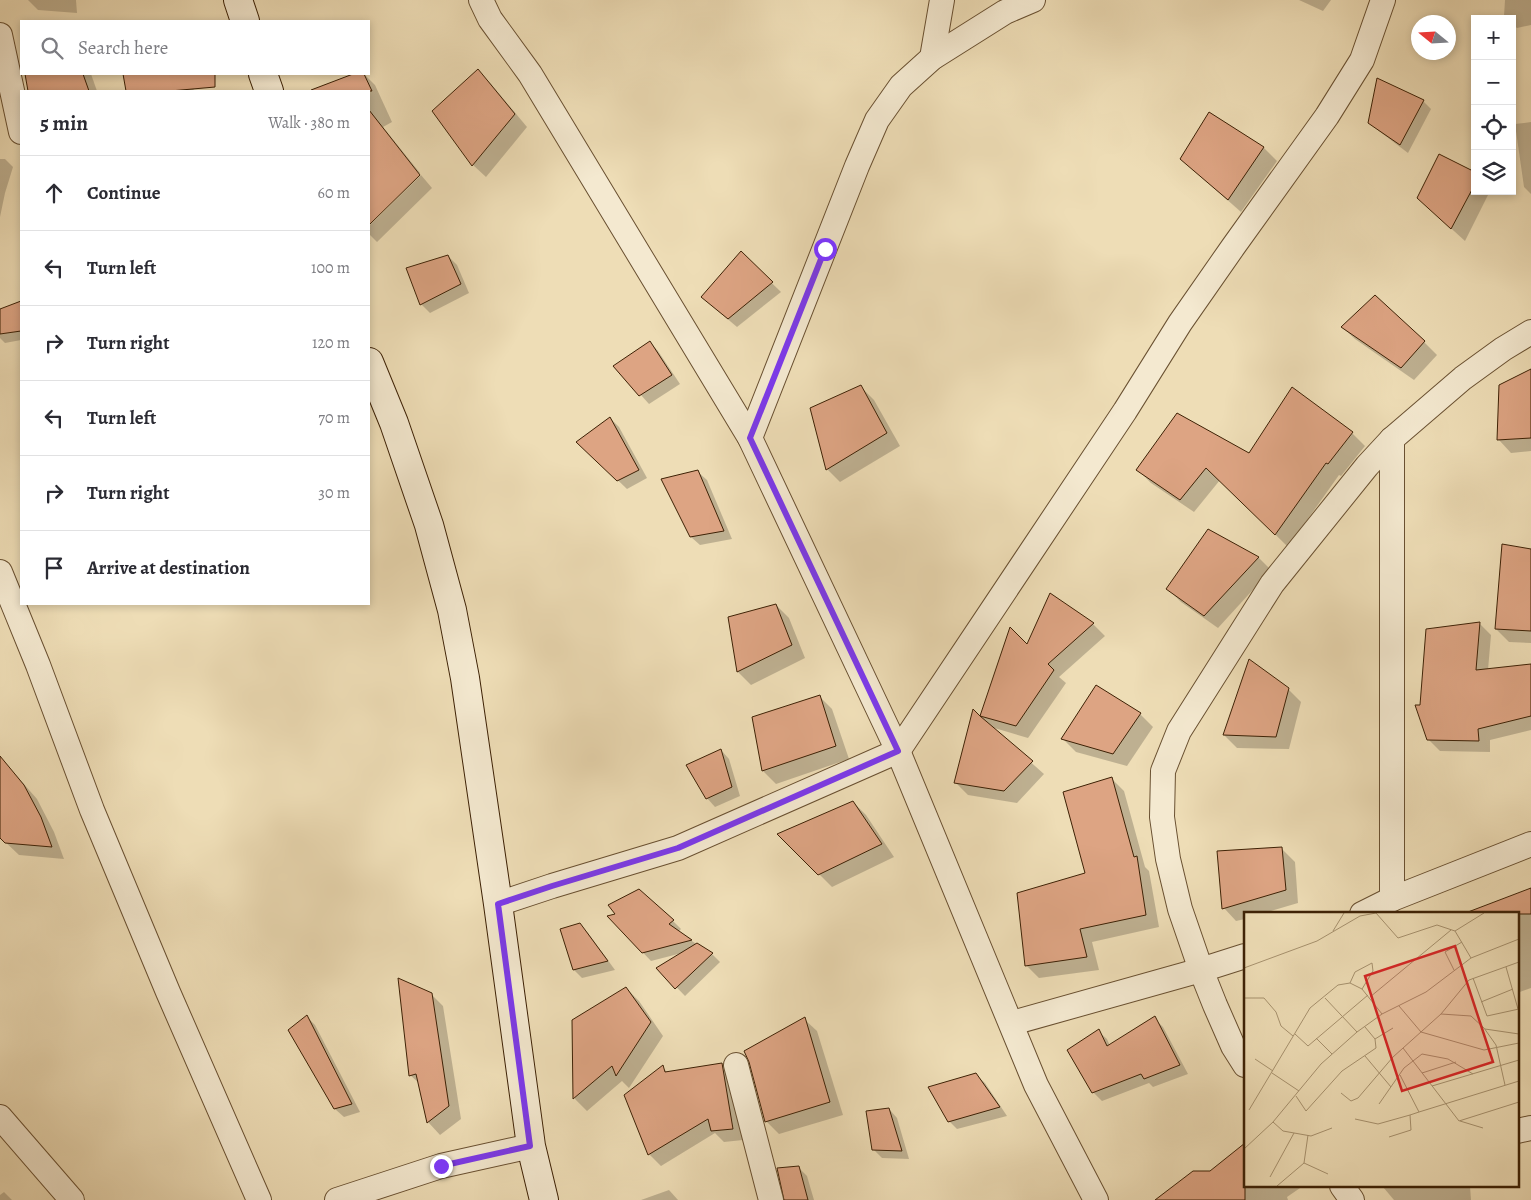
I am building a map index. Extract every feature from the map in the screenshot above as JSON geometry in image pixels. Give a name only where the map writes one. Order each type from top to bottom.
[{"type":"main road","points":[[238,0],[244,20]]},
{"type":"main road","points":[[263,75],[269,90]]},
{"type":"main road","points":[[370,364],[394,423],[429,525],[452,610],[465,678],[498,904],[530,1146],[544,1200]]},
{"type":"street","points":[[481,0],[490,19],[530,74],[750,438],[898,751],[1036,1085],[1096,1200]]},
{"type":"street","points":[[932,58],[942,0]]},
{"type":"street","points":[[750,438],[857,166],[877,120],[901,86],[932,58],[1005,12],[1032,0]]},
{"type":"street","points":[[498,904],[678,848],[898,751],[1126,411],[1180,323],[1327,116],[1362,60],[1383,0]]},
{"type":"street","points":[[0,35],[20,127]]},
{"type":"street","points":[[1244,1063],[1233,1046],[1201,970],[1180,909],[1168,859],[1162,816],[1163,770],[1179,731],[1272,584],[1339,499],[1392,439],[1463,378],[1503,349],[1531,332]]},
{"type":"street","points":[[1392,439],[1392,899]]},
{"type":"street","points":[[0,572],[38,665],[96,819],[168,992],[259,1200]]},
{"type":"street","points":[[1366,912],[1392,899],[1531,844]]},
{"type":"street","points":[[1012,1023],[1244,956]]},
{"type":"street","points":[[736,1064],[771,1200]]},
{"type":"street","points":[[0,1117],[72,1200]]},
{"type":"street","points":[[1518,1131],[1531,1128]]},
{"type":"street","points":[[337,1200],[441,1166],[530,1146]]},
{"type":"street","points":[[1343,1188],[1352,1200]]},
{"type":"building","points":[[478,69],[515,114],[472,166],[432,111]]},
{"type":"building","points":[[25,75],[83,75],[89,90],[28,90]]},
{"type":"building","points":[[123,75],[215,75],[215,87],[181,90],[126,90]]},
{"type":"building","points":[[350,75],[364,75],[372,91],[370,90],[311,90]]},
{"type":"building","points":[[1377,78],[1424,100],[1400,145],[1368,123]]},
{"type":"building","points":[[370,111],[420,175],[370,224]]},
{"type":"building","points":[[1209,112],[1264,147],[1228,200],[1180,159]]},
{"type":"building","points":[[1439,154],[1471,170],[1471,192],[1451,229],[1417,198]]},
{"type":"building","points":[[741,251],[773,282],[728,319],[701,297]]},
{"type":"building","points":[[448,255],[461,284],[420,305],[406,268]]},
{"type":"building","points":[[1375,295],[1425,341],[1401,368],[1341,327]]},
{"type":"building","points":[[20,301],[20,331],[0,334],[0,309]]},
{"type":"building","points":[[650,341],[672,375],[639,396],[613,366]]},
{"type":"building","points":[[1531,369],[1531,438],[1497,440],[1499,385]]},
{"type":"building","points":[[861,385],[887,433],[826,470],[810,408]]},
{"type":"building","points":[[1292,387],[1353,432],[1328,464],[1326,463],[1275,535],[1206,468],[1180,500],[1136,470],[1177,413],[1249,453]]},
{"type":"building","points":[[610,417],[639,470],[617,481],[576,442]]},
{"type":"building","points":[[698,470],[724,531],[690,537],[661,479]]},
{"type":"building","points":[[1208,529],[1259,557],[1204,616],[1166,589]]},
{"type":"building","points":[[1502,544],[1531,549],[1531,631],[1495,629]]},
{"type":"building","points":[[1050,593],[1094,623],[1048,664],[1054,670],[1016,726],[980,716],[1010,627],[1027,644]]},
{"type":"building","points":[[776,604],[792,645],[737,672],[728,617]]},
{"type":"building","points":[[1480,622],[1476,670],[1531,664],[1531,716],[1478,729],[1479,741],[1427,740],[1415,705],[1420,705],[1426,629]]},
{"type":"building","points":[[1249,659],[1289,688],[1276,737],[1223,735]]},
{"type":"building","points":[[1096,685],[1141,713],[1113,754],[1061,739]]},
{"type":"building","points":[[820,695],[836,746],[762,771],[752,717]]},
{"type":"building","points":[[973,709],[1033,761],[1004,791],[954,783]]},
{"type":"building","points":[[721,749],[732,787],[706,799],[686,765]]},
{"type":"building","points":[[0,756],[24,785],[41,817],[52,847],[5,843],[0,838]]},
{"type":"building","points":[[1112,777],[1134,857],[1137,856],[1146,915],[1080,929],[1087,957],[1025,966],[1017,893],[1085,873],[1063,792]]},
{"type":"building","points":[[853,801],[882,844],[818,875],[777,834]]},
{"type":"building","points":[[1282,847],[1286,890],[1222,909],[1217,851]]},
{"type":"building","points":[[1531,888],[1531,914],[1518,914],[1518,912],[1468,912]]},
{"type":"building","points":[[639,889],[674,920],[669,924],[692,940],[642,953],[607,916],[615,914],[608,905]]},
{"type":"building","points":[[580,923],[608,961],[573,970],[560,929]]},
{"type":"building","points":[[697,943],[713,953],[675,989],[656,968]]},
{"type":"building","points":[[398,978],[432,993],[449,1106],[427,1123],[416,1074],[409,1076]]},
{"type":"building","points":[[626,987],[651,1022],[616,1076],[612,1066],[573,1099],[572,1020]]},
{"type":"building","points":[[307,1015],[352,1104],[334,1109],[288,1030]]},
{"type":"building","points":[[1155,1016],[1180,1065],[1144,1079],[1141,1074],[1092,1093],[1067,1050],[1099,1029],[1107,1046]]},
{"type":"building","points":[[805,1017],[830,1102],[765,1122],[749,1062],[744,1051]]},
{"type":"building","points":[[722,1063],[733,1129],[711,1131],[708,1119],[648,1155],[624,1095],[663,1065],[665,1072]]},
{"type":"building","points":[[976,1073],[1000,1107],[948,1122],[928,1087]]},
{"type":"building","points":[[889,1108],[902,1151],[872,1150],[866,1111]]},
{"type":"building","points":[[1244,1144],[1245,1200],[1155,1200],[1193,1171],[1210,1171]]},
{"type":"building","points":[[799,1166],[808,1200],[784,1200],[777,1168]]},
{"type":"route","points":[[441,1166],[530,1146],[498,904],[678,848],[898,751],[750,438],[825,249]]}]
